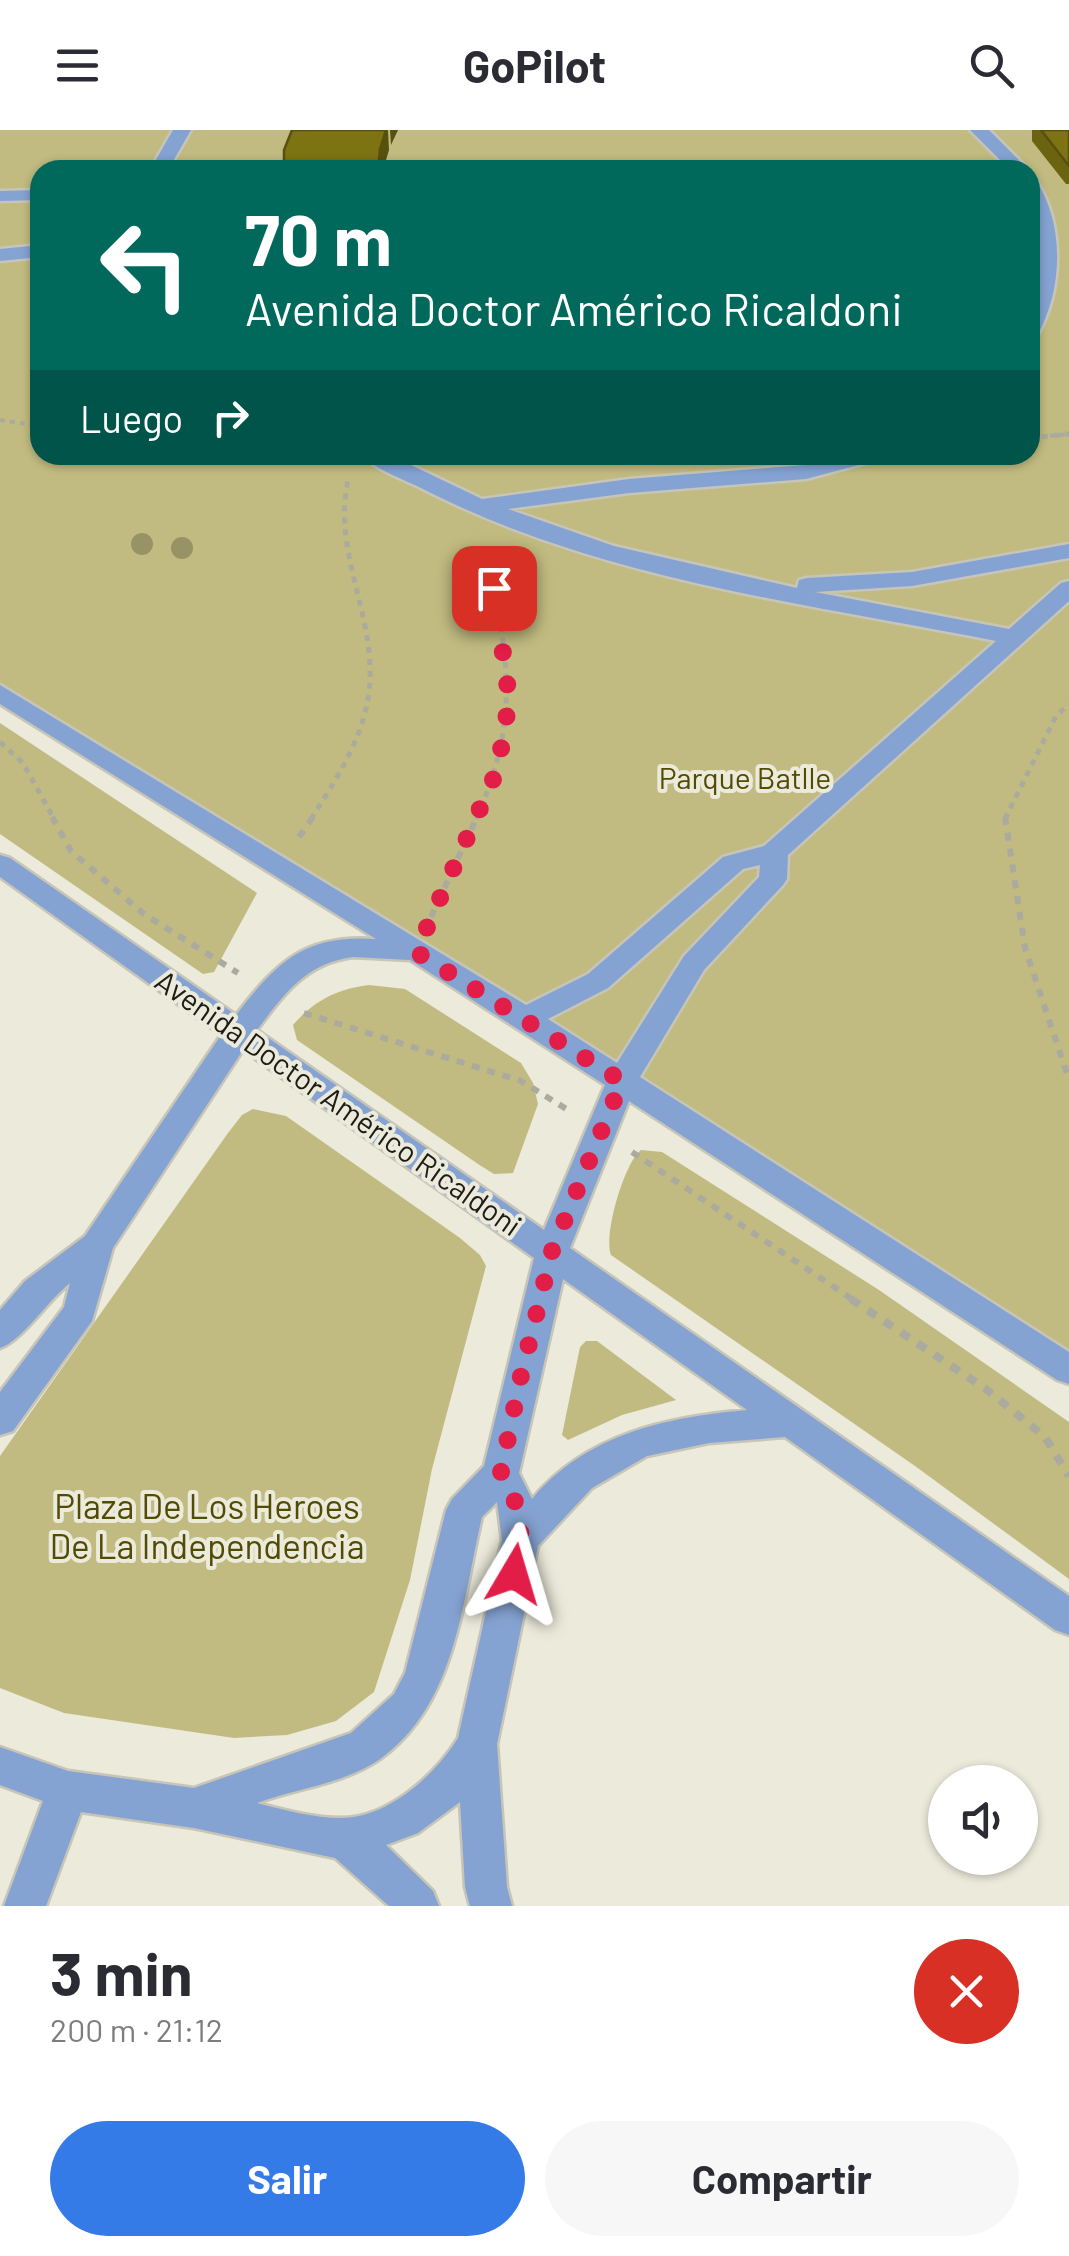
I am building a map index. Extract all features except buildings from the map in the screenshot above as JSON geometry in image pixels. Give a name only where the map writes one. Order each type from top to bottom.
[{"type":"street","points":[[165,160],[182,130]]},
{"type":"street","points":[[979,130],[1010,160]]},
{"type":"street","points":[[0,196],[30,195]]},
{"type":"street","points":[[1040,207],[1047,243],[1040,298]]},
{"type":"street","points":[[0,255],[30,252]]},
{"type":"street","points":[[394,465],[554,538],[729,584],[1014,637]]},
{"type":"street","points":[[478,506],[629,486],[806,472],[832,465]]},
{"type":"street","points":[[729,584],[820,586],[912,580],[1069,551]]},
{"type":"street","points":[[525,1018],[598,981],[733,863],[774,852],[1069,588]]},
{"type":"street","points":[[0,693],[525,1018],[1069,1370]]},
{"type":"street","points":[[194,1808],[272,1778],[332,1762],[365,1746],[408,1707],[424,1678],[465,1510],[501,1472],[552,1251],[601,1130],[622,1081],[694,963],[773,879],[774,852]]},
{"type":"street","name":"Avenida Doctor Américo Ricaldoni","points":[[0,864],[1069,1618]]},
{"type":"street","points":[[0,1420],[80,1311],[97,1245],[238,1032],[269,993],[290,970],[323,951],[354,946],[416,952]]},
{"type":"street","points":[[0,1334],[37,1290],[97,1245]]},
{"type":"street","points":[[521,1540],[543,1509],[568,1485],[623,1446],[665,1434],[793,1422]]},
{"type":"street","points":[[491,1906],[477,1744],[521,1540],[518,1508],[501,1472]]},
{"type":"street","points":[[0,1766],[68,1791],[194,1808],[289,1831],[344,1839],[404,1819],[434,1799],[456,1778],[477,1744]]},
{"type":"street","points":[[26,1906],[68,1791]]},
{"type":"street","points":[[344,1839],[382,1868],[418,1906]]},
{"type":"path","points":[[0,420],[30,424]]},
{"type":"path","points":[[1040,437],[1069,434]]},
{"type":"path","points":[[280,867],[340,774],[365,713],[370,659],[339,502],[351,471]]},
{"type":"path","points":[[416,952],[495,775],[504,736],[509,697],[505,653],[478,506]]},
{"type":"path","points":[[1069,704],[1056,716],[1005,816],[1025,948],[1069,1080]]},
{"type":"path","points":[[0,742],[23,764],[71,851],[144,914],[314,1019],[521,1081],[601,1130],[986,1389],[1045,1437],[1069,1476]]},
{"type":"green space","name":"Parque Batlle","points":[[0,130],[1069,130],[1069,1370],[0,693]]},
{"type":"green space","points":[[0,723],[257,893],[214,972],[203,974],[0,834]]},
{"type":"green space","points":[[369,985],[405,989],[521,1063],[533,1083],[538,1104],[513,1173],[494,1174],[481,1166],[297,1040],[293,1025],[318,1002],[347,989]]},
{"type":"green space","name":"Plaza De Los Heroes De La Independencia","points":[[253,1109],[286,1116],[460,1238],[480,1255],[486,1266],[432,1469],[410,1580],[374,1692],[336,1721],[287,1735],[234,1738],[64,1713],[0,1688],[0,1456],[228,1133],[242,1115]]},
{"type":"green space","points":[[641,1150],[662,1152],[879,1290],[1069,1422],[1069,1579],[915,1466],[611,1255],[610,1232],[617,1200],[628,1169]]},
{"type":"green space","points":[[586,1341],[597,1341],[676,1400],[622,1415],[568,1440],[562,1435],[580,1347]]},
{"type":"route","points":[[494,588],[509,697],[504,736],[495,775],[416,952],[622,1081],[552,1251],[520,1380],[501,1472],[518,1508],[521,1540],[514,1574]]}]
